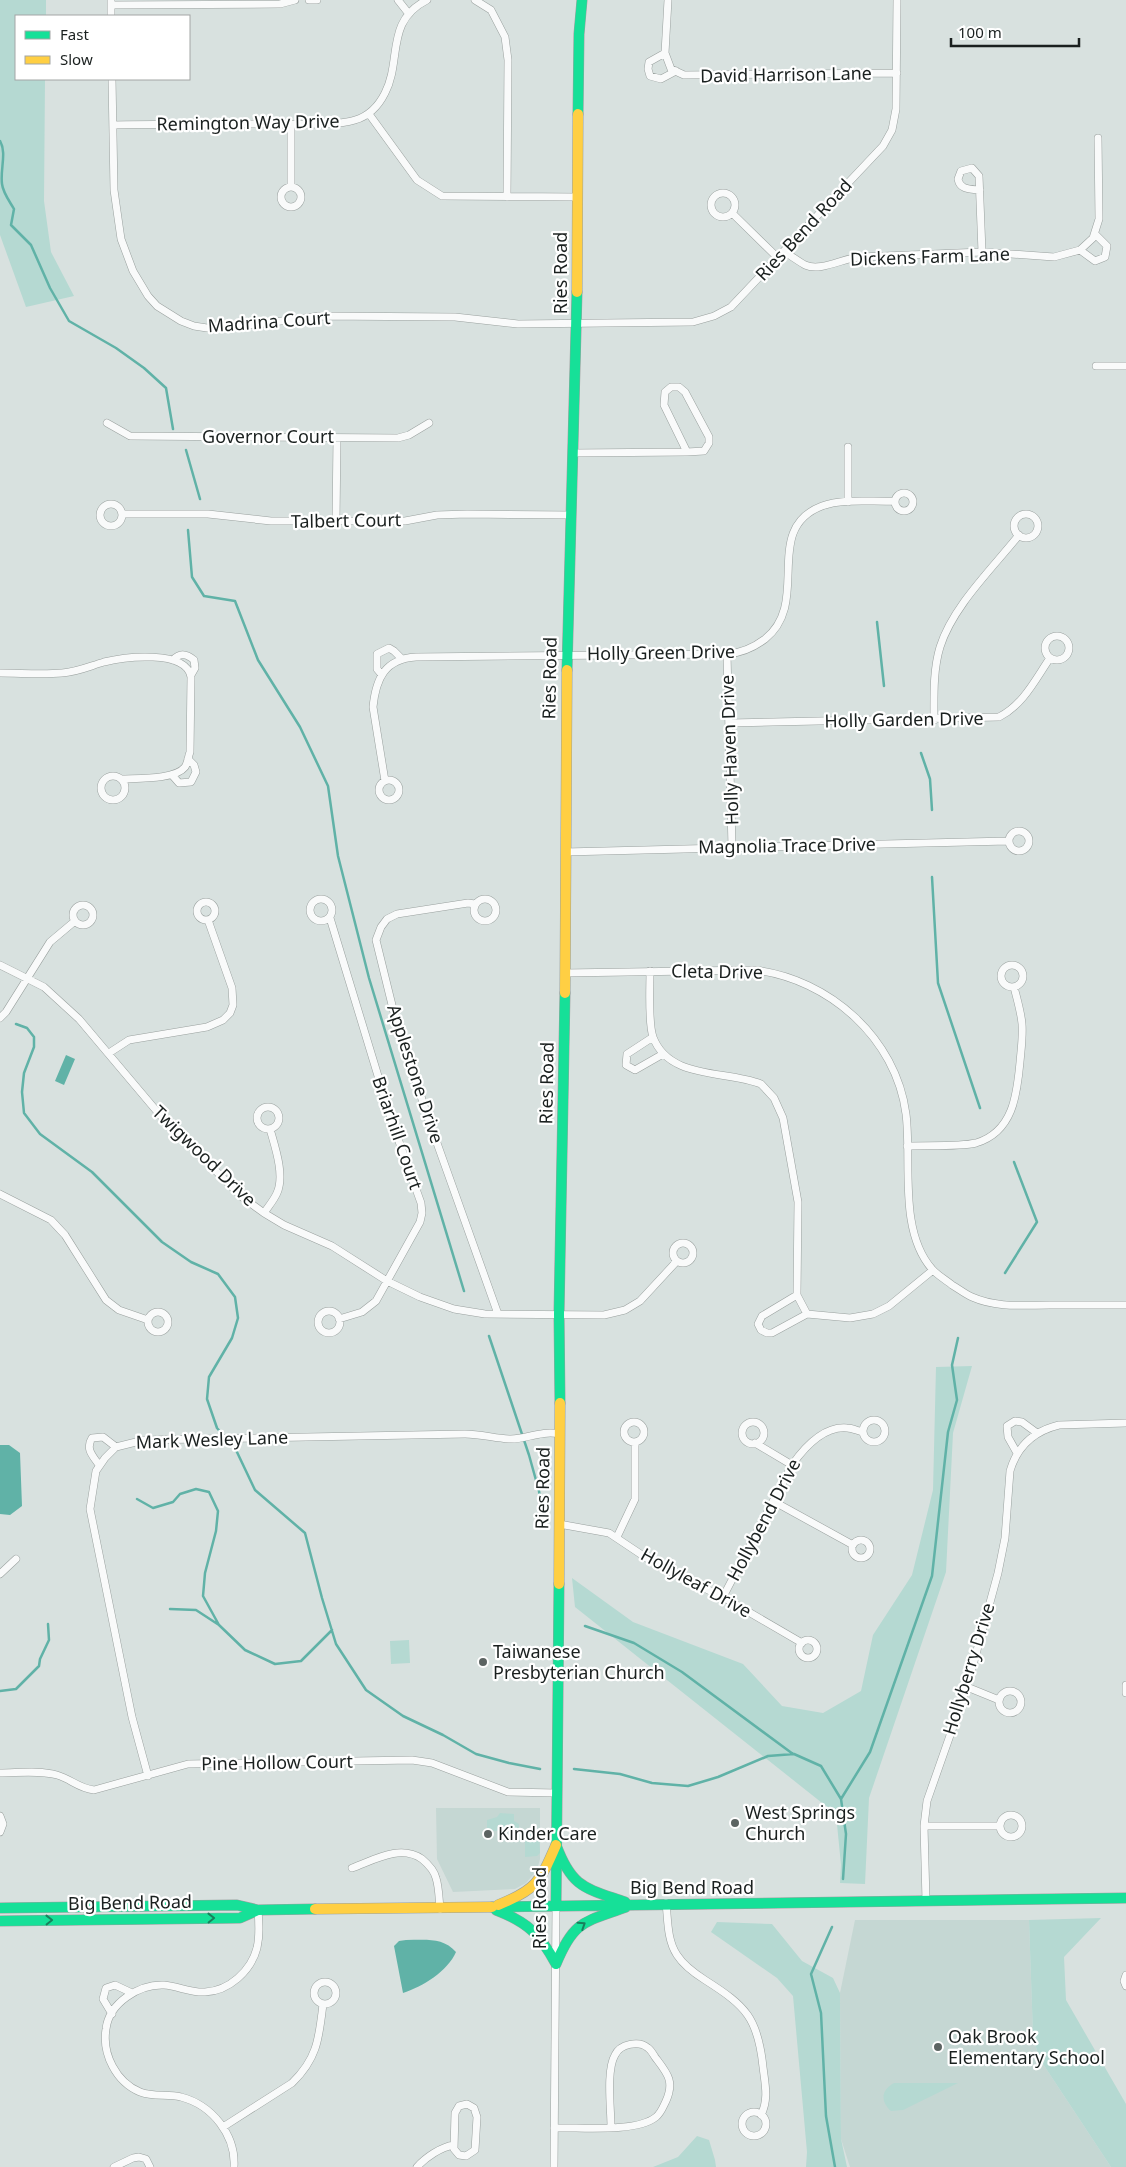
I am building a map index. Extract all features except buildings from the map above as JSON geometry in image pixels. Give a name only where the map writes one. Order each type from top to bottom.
[{"type":"street","points":[[111,15],[111,2],[280,4],[295,0]]},
{"type":"street","points":[[309,0],[316,0]]},
{"type":"street","points":[[398,0],[408,14]]},
{"type":"street","points":[[425,0],[408,14],[397,36],[388,85],[377,106],[369,114],[411,172],[430,190],[442,196],[577,197]]},
{"type":"street","points":[[476,0],[491,10],[505,37],[508,60],[507,197]]},
{"type":"street","name":"Ries Road","points":[[554,2167],[560,1434],[559,1314],[565,973],[567,656],[577,325],[578,34],[582,0]]},
{"type":"street","points":[[665,53],[668,0]]},
{"type":"street","name":"Ries Bend Road","points":[[577,325],[685,322],[714,316],[731,307],[785,252],[883,146],[892,130],[895,119],[897,73],[897,0]]},
{"type":"street","name":"David Harrison Lane","points":[[676,71],[661,79],[650,76],[649,62],[665,53],[671,68],[684,75],[694,77],[897,73]]},
{"type":"street","name":"Madrina Court","points":[[112,80],[115,202],[124,247],[133,271],[148,296],[157,306],[181,322],[194,326],[221,327],[307,316],[455,317],[504,324],[577,325]]},
{"type":"street","name":"Remington Way Drive","points":[[113,124],[291,124],[348,122],[369,114]]},
{"type":"street","points":[[291,124],[291,187]]},
{"type":"street","points":[[1095,234],[1107,246],[1105,257],[1095,261],[1080,250],[1095,234],[1100,210],[1098,138]]},
{"type":"street","points":[[980,190],[982,252]]},
{"type":"street","points":[[732,213],[778,258]]},
{"type":"street","name":"Dickens Farm Lane","points":[[785,252],[806,265],[813,267],[850,257],[982,252],[1054,257],[1080,250]]},
{"type":"street","points":[[1096,366],[1126,366]]},
{"type":"street","points":[[574,454],[687,452],[704,451],[709,443],[709,437],[685,392],[679,387],[671,387],[665,392],[664,405],[687,452]]},
{"type":"street","name":"Governor Court","points":[[107,423],[130,436],[398,438],[409,435],[429,423]]},
{"type":"street","points":[[336,521],[337,438]]},
{"type":"street","points":[[848,447],[848,502]]},
{"type":"street","name":"Holly Green Drive","points":[[402,659],[738,653],[754,646],[769,636],[781,622],[788,596],[789,545],[797,526],[805,516],[821,506],[848,502],[895,501]]},
{"type":"street","name":"Talbert Court","points":[[122,514],[208,514],[258,521],[405,521],[437,515],[570,514]]},
{"type":"street","points":[[934,720],[935,669],[945,633],[958,610],[1018,535]]},
{"type":"street","points":[[382,675],[377,669],[376,654],[389,648],[394,650],[402,659],[393,663],[384,671],[374,697],[373,707],[385,781]]},
{"type":"street","name":"Holly Haven Drive","points":[[727,654],[732,847]]},
{"type":"street","points":[[0,673],[62,673],[105,662],[153,657],[173,660],[187,667],[191,674],[188,759],[184,769],[172,775],[121,779]]},
{"type":"street","name":"Holly Garden Drive","points":[[730,723],[990,719],[1007,713],[1021,701],[1050,658]]},
{"type":"street","points":[[172,775],[179,783],[191,782],[196,772],[188,759]]},
{"type":"street","name":"Magnolia Trace Drive","points":[[565,852],[1008,841]]},
{"type":"street","name":"Applestone Drive","points":[[475,904],[468,903],[397,914],[387,919],[380,927],[377,945],[393,1009],[427,1115],[498,1314]]},
{"type":"street","name":"Briarhill Court","points":[[330,918],[389,1113],[421,1203],[422,1213],[420,1222],[370,1307],[340,1319]]},
{"type":"street","points":[[109,1053],[129,1040],[207,1027],[223,1020],[230,1013],[233,1005],[232,988],[208,920]]},
{"type":"street","points":[[0,1018],[6,1012],[50,942],[75,921]]},
{"type":"street","name":"Twigwood Drive","points":[[0,965],[28,978],[61,1001],[109,1053],[179,1135],[224,1180],[264,1213],[332,1246],[387,1281],[441,1305],[471,1312],[498,1314],[604,1316],[625,1310],[640,1301],[676,1261]]},
{"type":"street","name":"Cleta Drive","points":[[565,973],[755,970],[768,972],[797,981],[833,999],[857,1018],[879,1044],[892,1068],[906,1113],[910,1216],[921,1250],[933,1270]]},
{"type":"street","points":[[650,971],[653,1037],[663,1054],[682,1066],[761,1084],[770,1092],[778,1104],[783,1118],[796,1189],[798,1215],[797,1295],[807,1314]]},
{"type":"street","points":[[907,1146],[974,1143],[988,1138],[1008,1119],[1015,1103],[1017,1091],[1022,1032],[1020,1012],[1014,987]]},
{"type":"street","points":[[653,1037],[627,1054],[626,1065],[635,1070],[663,1054]]},
{"type":"street","points":[[264,1213],[277,1193],[279,1185],[278,1166],[270,1129]]},
{"type":"street","points":[[0,1194],[51,1220],[65,1235],[106,1300],[119,1310],[148,1320]]},
{"type":"street","points":[[797,1295],[762,1316],[759,1327],[764,1332],[772,1333],[807,1314],[822,1317],[850,1318],[873,1314],[889,1306],[933,1270],[970,1296],[998,1306],[1126,1305]]},
{"type":"street","points":[[1017,1453],[1008,1438],[1007,1426],[1015,1421],[1019,1421],[1037,1433]]},
{"type":"street","name":"Hollyberry Drive","points":[[926,1901],[924,1826],[927,1800],[967,1687],[998,1573],[1005,1538],[1010,1471],[1017,1453],[1037,1433],[1059,1425],[1126,1423]]},
{"type":"street","name":"Hollybend Drive","points":[[723,1597],[792,1465],[809,1445],[824,1435],[847,1428],[863,1432]]},
{"type":"street","name":"Mark Wesley Lane","points":[[148,1776],[132,1717],[90,1509],[92,1489],[99,1465],[116,1447],[144,1440],[465,1434],[481,1434],[510,1439],[550,1432],[560,1434]]},
{"type":"street","points":[[99,1465],[89,1451],[88,1446],[92,1438],[103,1437],[116,1447]]},
{"type":"street","points":[[617,1537],[635,1499],[635,1442]]},
{"type":"street","points":[[755,1443],[792,1465]]},
{"type":"street","points":[[773,1501],[854,1544]]},
{"type":"street","name":"Hollyleaf Drive","points":[[559,1524],[600,1531],[617,1537],[660,1566],[723,1597],[802,1643]]},
{"type":"street","points":[[0,1574],[16,1559]]},
{"type":"street","points":[[1126,1685],[1126,1693]]},
{"type":"street","points":[[967,1687],[999,1700]]},
{"type":"street","name":"Pine Hollow Court","points":[[0,1773],[43,1773],[64,1778],[84,1789],[94,1790],[188,1764],[412,1760],[432,1763],[508,1792],[556,1794]]},
{"type":"street","points":[[0,1816],[3,1824],[0,1832]]},
{"type":"street","points":[[924,1826],[1000,1826]]},
{"type":"street","points":[[556,1845],[562,1864],[576,1883],[631,1904]]},
{"type":"street","points":[[490,1908],[518,1898],[537,1885],[544,1876],[556,1845]]},
{"type":"street","points":[[352,1868],[393,1852],[408,1852],[418,1856],[426,1862],[436,1877],[440,1909]]},
{"type":"street","name":"Big Bend Road","points":[[0,1908],[237,1905],[258,1910],[440,1909],[666,1903],[820,1904],[1126,1898]]},
{"type":"street","points":[[666,1903],[670,1940],[683,1964],[737,2001],[752,2020],[760,2042],[767,2104],[761,2115]]},
{"type":"street","points":[[556,1964],[563,1946],[573,1930],[593,1918],[613,1913],[631,1904]]},
{"type":"street","points":[[490,1908],[517,1918],[532,1928],[547,1946],[556,1964]]},
{"type":"street","points":[[234,2167],[234,2152],[222,2127],[204,2107],[191,2100],[141,2092],[129,2086],[118,2076],[105,2047],[106,2029],[118,2004],[132,1993],[151,1986],[165,1985],[193,1992],[207,1992],[230,1984],[246,1969],[257,1949],[259,1936],[258,1910]]},
{"type":"street","name":"Big Bend Road","points":[[0,1921],[240,1918],[258,1910]]},
{"type":"street","points":[[1126,1975],[1124,1981],[1126,1986]]},
{"type":"street","points":[[112,2014],[103,1999],[106,1988],[115,1985],[132,1993]]},
{"type":"street","points":[[222,2127],[292,2083],[300,2075],[314,2053],[319,2040],[323,2004]]},
{"type":"street","points":[[554,2128],[611,2127],[639,2126],[655,2118],[669,2094],[670,2080],[648,2048],[642,2044],[632,2044],[615,2054],[611,2072],[611,2127]]},
{"type":"street","points":[[463,2105],[472,2106],[476,2111],[477,2117],[475,2150],[469,2155],[463,2156],[456,2152],[454,2145],[455,2113],[463,2105]]},
{"type":"street","points":[[417,2167],[423,2160],[438,2151],[454,2145]]},
{"type":"street","points":[[114,2167],[139,2157],[146,2160],[150,2167]]},
{"type":"shaded area","points":[[0,0],[46,0],[46,15],[15,15],[15,80],[45,80],[44,201],[51,252],[74,296],[26,307],[0,235]]},
{"type":"shaded area","points":[[66,1055],[75,1059],[64,1085],[55,1081]]},
{"type":"shaded area","points":[[972,1366],[953,1433],[946,1572],[869,1798],[865,1884],[840,1883],[841,1865],[836,1814],[575,1607],[572,1578],[633,1622],[743,1664],[782,1706],[823,1713],[861,1691],[873,1635],[912,1575],[933,1490],[936,1367]]},
{"type":"shaded area","points":[[0,1445],[9,1445],[20,1453],[22,1506],[10,1515],[0,1514]]},
{"type":"shaded area","points":[[409,1640],[410,1663],[391,1664],[390,1641]]},
{"type":"shaded area","name":"Kinder Care","points":[[436,1808],[540,1808],[540,1859],[537,1870],[526,1883],[515,1889],[453,1892],[437,1859]]},
{"type":"shaded area","points":[[500,1813],[514,1814],[514,1821],[519,1824],[519,1830],[487,1831],[487,1820],[497,1817]]},
{"type":"shaded area","points":[[525,1831],[536,1831],[539,1833],[540,1853],[537,1856],[525,1857]]},
{"type":"shaded area","points":[[1101,1918],[1064,1957],[1066,2000],[1126,2104],[1126,2167],[1111,2167],[1039,2058],[1033,2036],[1029,1920]]},
{"type":"shaded area","name":"Oak Brook Elementary School","points":[[855,1920],[1029,1920],[1033,2036],[1039,2058],[1111,2167],[850,2167],[841,2139],[840,1993]]},
{"type":"shaded area","points":[[717,1922],[772,1924],[802,1961],[833,1978],[840,1993],[841,2139],[847,2167],[806,2167],[807,2152],[793,1996],[777,1978],[711,1932]]},
{"type":"shaded area","points":[[399,1941],[439,1942],[451,1947],[456,1952],[441,1972],[418,1987],[403,1993],[394,1946]]},
{"type":"shaded area","points":[[894,2083],[958,2083],[903,2110],[891,2111],[885,2104],[884,2093]]},
{"type":"shaded area","points":[[697,2136],[709,2140],[716,2167],[653,2167],[678,2157]]},
{"type":"waterway","points":[[0,141],[3,151],[3,187],[14,209],[11,225],[31,245],[50,288],[69,321],[116,348],[144,368],[166,388],[173,429]]},
{"type":"waterway","points":[[186,450],[200,499]]},
{"type":"waterway","points":[[188,530],[192,577],[204,596],[235,601],[258,660],[300,727],[328,786],[338,856],[369,978],[464,1291]]},
{"type":"waterway","points":[[877,622],[884,686]]},
{"type":"waterway","points":[[921,753],[930,779],[932,810]]},
{"type":"waterway","points":[[932,877],[938,983],[980,1108]]},
{"type":"waterway","points":[[16,1024],[27,1028],[34,1037],[34,1047],[24,1073],[22,1092],[24,1113],[40,1134],[92,1172],[162,1242],[191,1262],[218,1274],[235,1297],[238,1318],[232,1338],[209,1377],[207,1399],[217,1428],[236,1450],[255,1490],[305,1533],[336,1644],[366,1690],[403,1716],[443,1735],[476,1754],[540,1769]]},
{"type":"waterway","points":[[1005,1273],[1037,1222],[1014,1162]]},
{"type":"waterway","points":[[489,1336],[529,1455],[539,1491],[544,1528]]},
{"type":"waterway","points":[[841,1799],[870,1752],[932,1576],[948,1432],[957,1400],[952,1365],[958,1338]]},
{"type":"waterway","points":[[137,1499],[153,1508],[173,1502],[180,1494],[196,1489],[209,1492],[218,1511],[216,1531],[205,1573],[203,1596],[219,1625]]},
{"type":"waterway","points":[[170,1609],[196,1610],[219,1625],[245,1650],[275,1664],[301,1661],[332,1630]]},
{"type":"waterway","points":[[0,1691],[16,1689],[39,1666],[40,1659],[49,1640],[48,1624]]},
{"type":"waterway","points":[[585,1626],[634,1643],[682,1672],[793,1754]]},
{"type":"waterway","points":[[574,1769],[620,1774],[652,1783],[688,1786],[718,1777],[768,1756],[794,1754],[821,1766],[841,1799],[846,1834],[843,1879]]},
{"type":"waterway","points":[[832,1927],[811,1974],[821,2013],[826,2116],[835,2167]]},
{"type":"traffic: fast","points":[[578,114],[579,34],[582,0]]},
{"type":"traffic: fast","points":[[567,670],[577,292]]},
{"type":"traffic: fast","points":[[560,1403],[559,1314],[565,993]]},
{"type":"traffic: fast","points":[[556,1906],[559,1584]]},
{"type":"traffic: fast","points":[[556,1845],[574,1878],[590,1889],[625,1902]]},
{"type":"traffic: fast","points":[[492,1907],[1126,1898]]},
{"type":"traffic: fast","points":[[0,1908],[237,1905],[258,1910],[315,1909]]},
{"type":"traffic: fast","points":[[556,1964],[569,1939],[582,1925],[600,1916],[626,1907]]},
{"type":"traffic: fast","points":[[0,1921],[240,1918],[258,1910]]},
{"type":"traffic: fast","points":[[496,1910],[516,1919],[532,1930],[556,1964]]},
{"type":"traffic: slow","points":[[577,292],[578,114]]},
{"type":"traffic: slow","points":[[565,993],[567,670]]},
{"type":"traffic: slow","points":[[559,1584],[560,1403]]},
{"type":"traffic: slow","points":[[498,1905],[511,1900],[535,1883],[546,1868],[556,1845]]},
{"type":"traffic: slow","points":[[315,1909],[492,1907]]},
{"type":"place","name":"Taiwanese Presbyterian Church","points":[[483,1662]]},
{"type":"place","name":"West Springs Church","points":[[735,1823]]},
{"type":"place","name":"Kinder Care","points":[[488,1834]]},
{"type":"place","name":"Oak Brook Elementary School","points":[[938,2047]]}]
